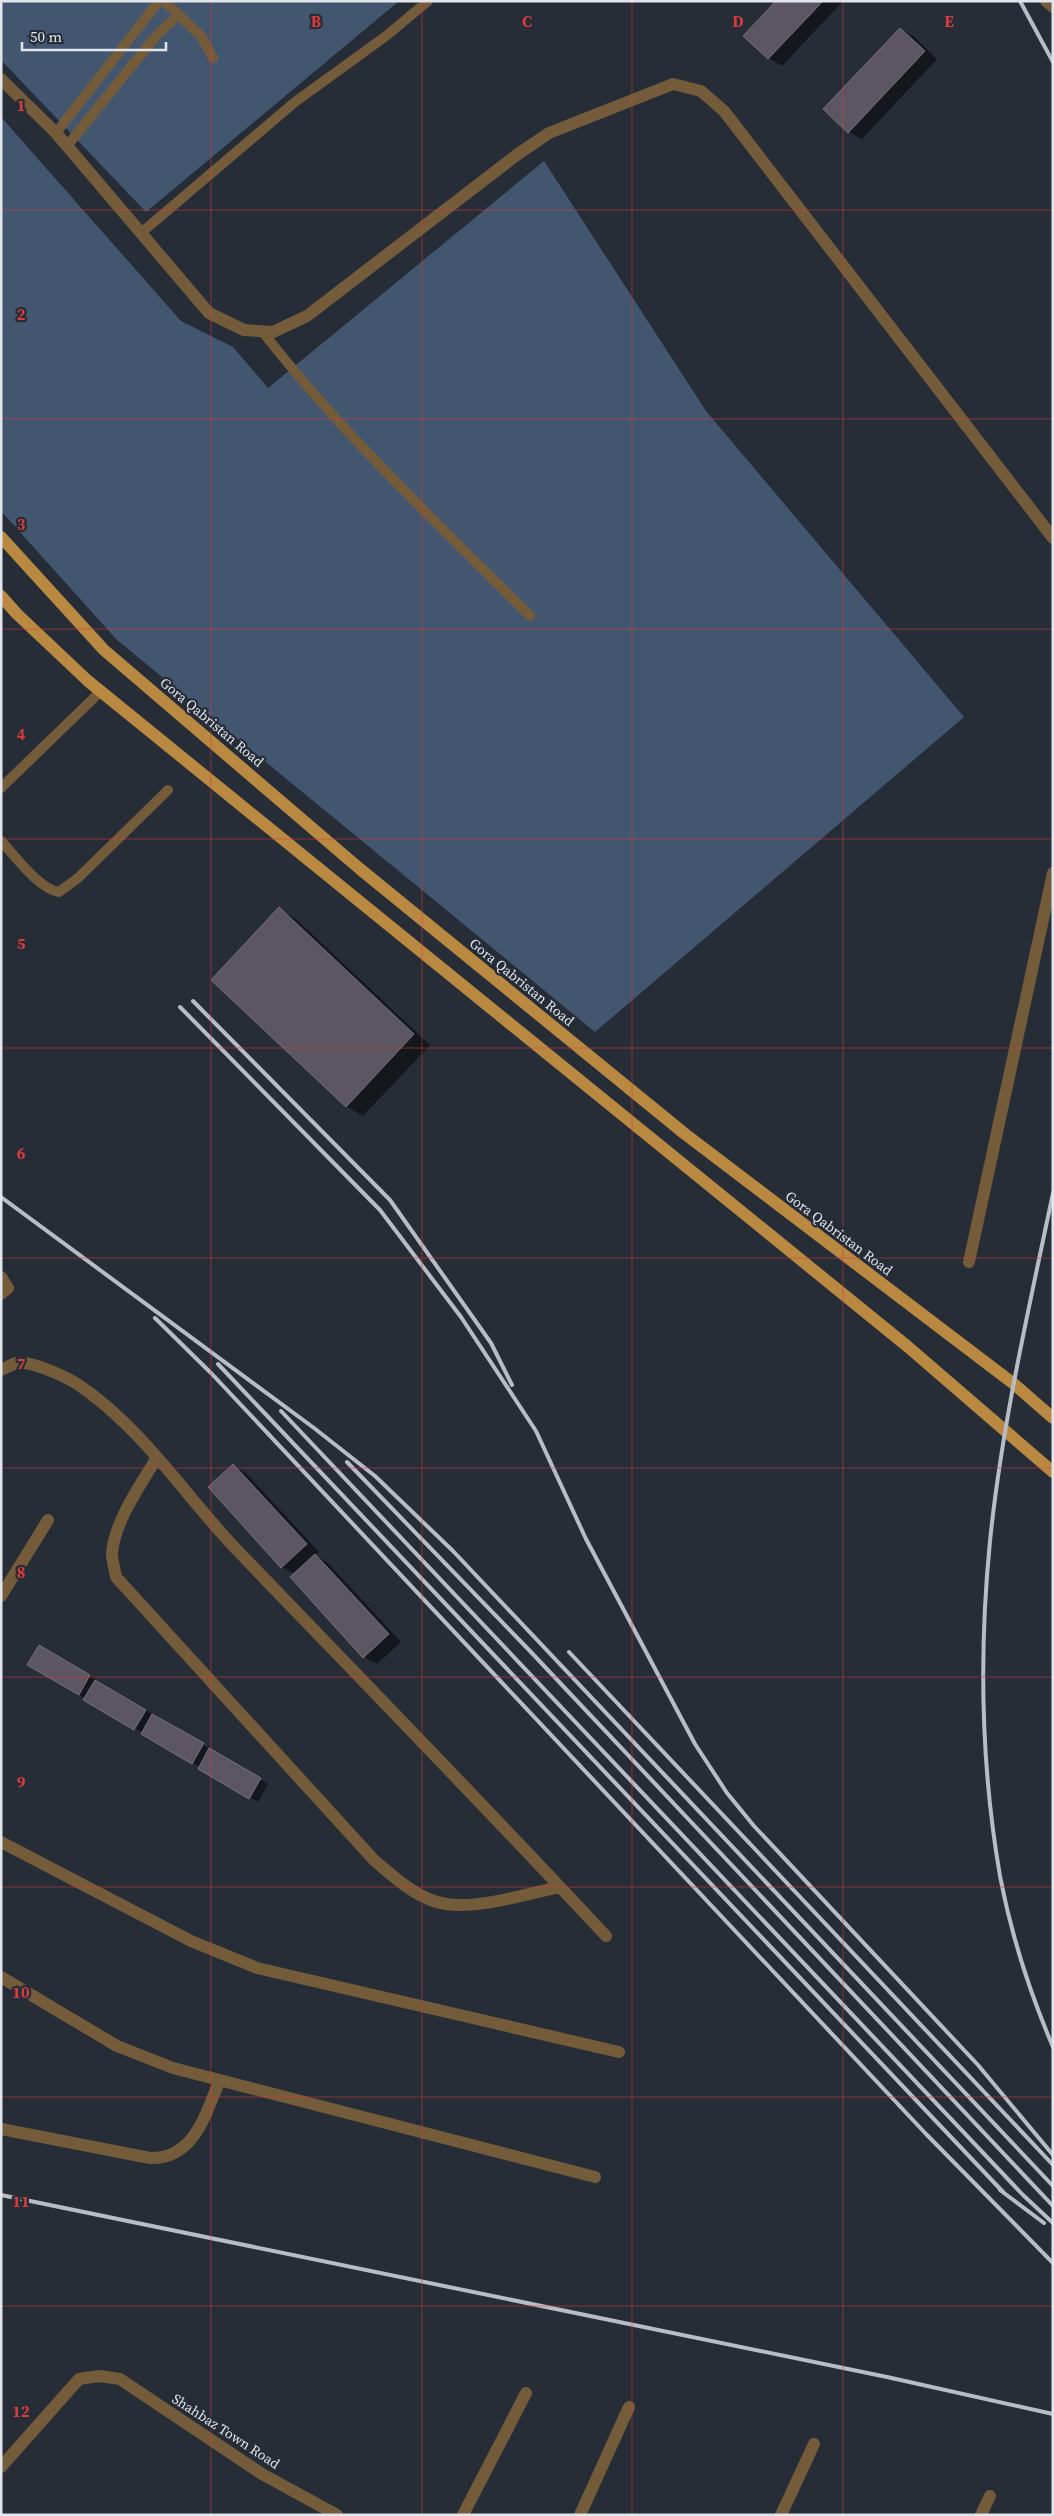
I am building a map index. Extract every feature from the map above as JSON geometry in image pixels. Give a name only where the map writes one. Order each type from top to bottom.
[{"type":"main road","name":"Gora Qabristan Road","points":[[1,536],[104,650],[360,869],[685,1134],[1014,1384],[1053,1418]]},
{"type":"main road","points":[[1,596],[16,614],[101,691],[907,1346],[1053,1472]]},
{"type":"street","points":[[1046,1],[1053,7]]},
{"type":"street","points":[[1,79],[56,133],[209,312],[244,330],[272,332],[307,316],[518,154],[550,133],[673,84],[701,91],[724,111],[1053,538]]},
{"type":"street","points":[[969,1262],[1053,874]]},
{"type":"street","points":[[1,1277],[8,1288],[1,1294]]},
{"type":"street","points":[[1,1370],[17,1362],[63,1376],[83,1388],[111,1410],[211,1522],[606,1936]]},
{"type":"street","points":[[156,1459],[129,1504],[117,1534],[112,1555],[116,1577],[374,1860],[406,1886],[444,1904],[468,1905],[560,1887]]},
{"type":"street","points":[[1,1596],[48,1520]]},
{"type":"street","points":[[1,1842],[191,1941],[257,1968],[619,2052]]},
{"type":"street","points":[[1,1977],[117,2046],[173,2068],[595,2177]]},
{"type":"street","points":[[1,2129],[150,2158],[164,2158],[180,2151],[195,2135],[220,2080]]},
{"type":"street","name":"Shahbaz Town Road","points":[[1,2467],[79,2378],[99,2376],[120,2379],[262,2474],[337,2515]]},
{"type":"street","points":[[463,2515],[526,2393]]},
{"type":"street","points":[[580,2515],[628,2407]]},
{"type":"street","points":[[781,2515],[814,2444]]},
{"type":"street","points":[[981,2515],[990,2496]]},
{"type":"lane","points":[[141,233],[295,102],[386,36],[428,1]]},
{"type":"lane","points":[[56,133],[166,2],[201,36],[213,58]]},
{"type":"lane","points":[[67,146],[156,36],[179,14]]},
{"type":"lane","points":[[262,331],[344,430],[530,616]]},
{"type":"lane","points":[[1,788],[101,691]]},
{"type":"lane","points":[[1,841],[33,876],[52,891],[59,892],[78,878],[168,790]]},
{"type":"shaded area","points":[[1,1],[399,1],[146,212],[1,60]]},
{"type":"shaded area","points":[[1,117],[181,321],[233,347],[268,388],[544,161],[706,411],[964,717],[595,1032],[117,640],[1,511]]},
{"type":"building","points":[[776,1],[823,1],[768,59],[743,36]]},
{"type":"building","points":[[900,28],[925,51],[848,133],[823,109]]},
{"type":"building","points":[[279,907],[414,1034],[346,1107],[211,980]]},
{"type":"building","points":[[233,1464],[307,1544],[281,1568],[208,1487]]},
{"type":"building","points":[[315,1554],[389,1634],[363,1658],[290,1577]]},
{"type":"building","points":[[39,1645],[90,1675],[79,1695],[27,1665]]},
{"type":"building","points":[[95,1680],[146,1710],[134,1730],[83,1700]]},
{"type":"building","points":[[152,1714],[204,1743],[192,1764],[141,1734]]},
{"type":"building","points":[[209,1748],[261,1778],[249,1799],[198,1769]]},
{"type":"railway","points":[[1020,1],[1053,62]]},
{"type":"railway","points":[[193,1001],[390,1200],[491,1343],[512,1385]]},
{"type":"railway","points":[[180,1007],[380,1210],[461,1317],[536,1431],[586,1539],[695,1744],[727,1793],[754,1826],[978,2065],[1053,2155]]},
{"type":"railway","points":[[1053,1193],[1017,1366],[995,1497],[986,1583],[983,1667],[989,1793],[1000,1876],[1022,1963],[1053,2047]]},
{"type":"railway","points":[[1,1197],[314,1428],[375,1476],[453,1551],[1053,2186]]},
{"type":"railway","points":[[155,1318],[211,1373],[926,2134],[1053,2263]]},
{"type":"railway","points":[[218,1364],[1004,2193]]},
{"type":"railway","points":[[281,1411],[1023,2195],[1053,2223]]},
{"type":"railway","points":[[347,1462],[529,1650],[1053,2206]]},
{"type":"railway","points":[[569,1652],[1053,2165]]},
{"type":"railway","points":[[1000,2190],[1044,2223]]},
{"type":"railway","points":[[1,2195],[887,2377],[1053,2414]]}]
